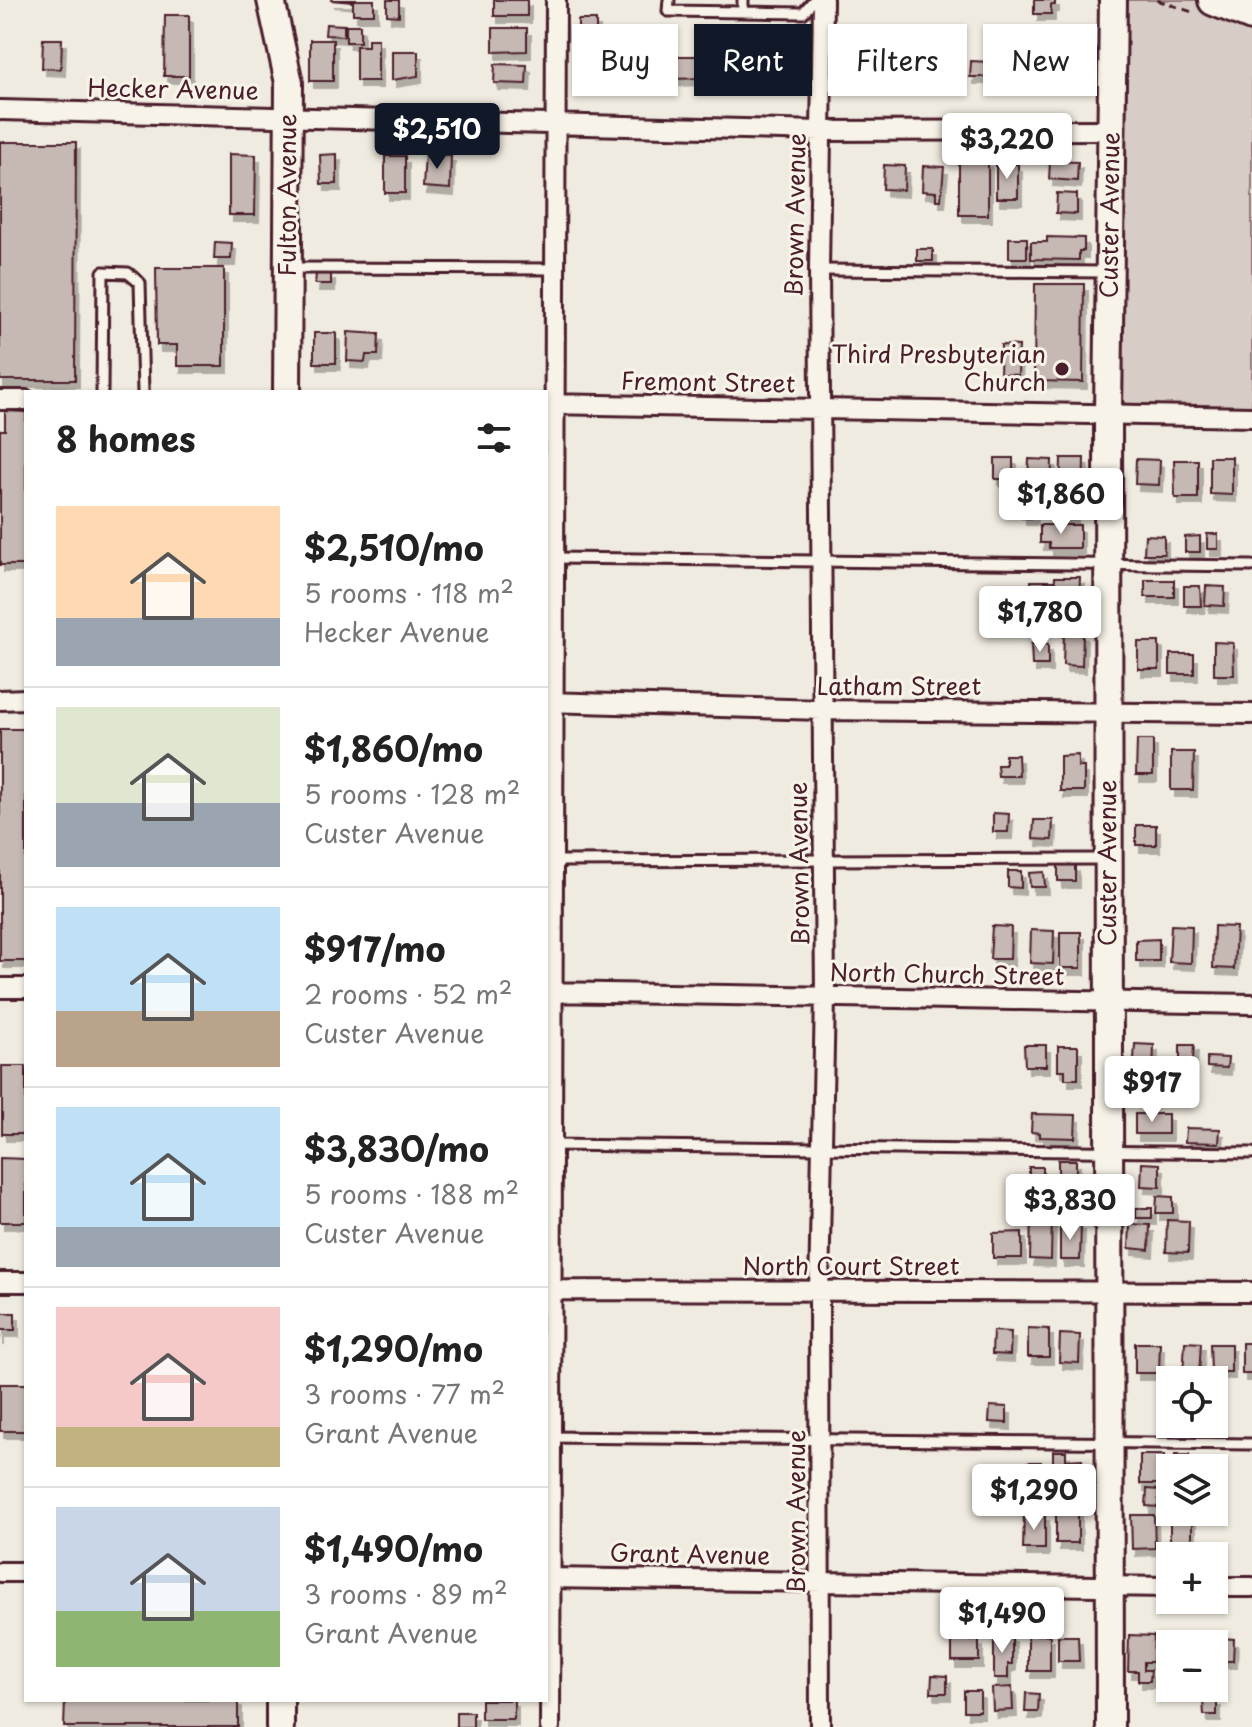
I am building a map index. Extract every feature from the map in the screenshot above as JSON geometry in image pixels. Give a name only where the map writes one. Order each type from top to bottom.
[{"type":"main road","points":[[1214,0],[1252,15]]},
{"type":"street","name":"Fulton Avenue","points":[[271,0],[289,83],[287,390]]},
{"type":"street","points":[[550,1727],[550,558],[556,269],[556,0]]},
{"type":"street","name":"Custer Avenue","points":[[1110,1727],[1108,413],[1113,0]]},
{"type":"street","name":"Brown Avenue","points":[[818,1],[825,997],[819,1292],[820,1727]]},
{"type":"street","name":"Hecker Avenue","points":[[0,110],[821,131],[1112,130]]},
{"type":"street","points":[[0,400],[24,400]]},
{"type":"street","name":"Fremont Street","points":[[551,404],[1252,417]]},
{"type":"street","points":[[0,700],[24,699]]},
{"type":"street","name":"Latham Street","points":[[550,702],[822,710],[1252,714]]},
{"type":"street","points":[[0,988],[24,988]]},
{"type":"street","name":"North Church Street","points":[[550,992],[1252,1004]]},
{"type":"street","points":[[0,1282],[24,1282]]},
{"type":"street","name":"North Court Street","points":[[549,1290],[1252,1292]]},
{"type":"street","points":[[0,1572],[24,1572]]},
{"type":"street","name":"Grant Avenue","points":[[548,1578],[1156,1587]]},
{"type":"street","points":[[1228,1587],[1252,1587]]},
{"type":"street","points":[[280,1702],[280,1727]]},
{"type":"lane","points":[[669,0],[668,11],[803,13],[818,1]]},
{"type":"lane","points":[[743,0],[743,12]]},
{"type":"lane","points":[[288,268],[556,269]]},
{"type":"lane","points":[[819,270],[1110,272]]},
{"type":"lane","points":[[102,390],[103,272],[128,273],[140,283],[143,390]]},
{"type":"lane","points":[[550,558],[1252,566]]},
{"type":"lane","points":[[550,861],[1108,859]]},
{"type":"lane","points":[[549,1145],[1252,1153]]},
{"type":"lane","points":[[548,1437],[1252,1444]]},
{"type":"shaded area","points":[[1122,0],[1208,0],[1252,16],[1252,409],[1129,408],[1119,397]]},
{"type":"building","points":[[330,0],[374,0],[374,14],[353,14],[353,2]]},
{"type":"building","points":[[387,0],[399,0],[399,16],[387,15]]},
{"type":"building","points":[[494,0],[527,0],[527,16],[494,16]]},
{"type":"building","points":[[1034,0],[1055,0],[1055,5],[1051,5],[1051,14],[1034,14]]},
{"type":"building","points":[[165,15],[189,15],[189,76],[164,76]]},
{"type":"building","points":[[578,20],[596,20],[596,24],[578,24]]},
{"type":"building","points":[[326,24],[344,25],[344,36],[325,35]]},
{"type":"building","points":[[346,25],[360,25],[360,42],[346,42]]},
{"type":"building","points":[[493,28],[527,28],[527,51],[493,52]]},
{"type":"building","points":[[43,39],[62,39],[61,69],[42,68]]},
{"type":"building","points":[[368,39],[378,39],[378,81],[356,81],[356,46],[368,46]]},
{"type":"building","points":[[310,40],[333,40],[333,81],[310,81]]},
{"type":"building","points":[[392,51],[418,51],[418,76],[392,80]]},
{"type":"building","points":[[678,56],[694,56],[694,78],[678,79]]},
{"type":"building","points":[[971,61],[983,62],[983,77],[970,77]]},
{"type":"building","points":[[495,64],[527,65],[526,84],[494,83]]},
{"type":"building","points":[[0,142],[76,142],[75,380],[0,380]]},
{"type":"building","points":[[229,154],[256,155],[255,215],[229,215]]},
{"type":"building","points":[[337,154],[337,184],[321,184],[320,155]]},
{"type":"building","points":[[425,154],[451,155],[450,189],[423,187]]},
{"type":"building","points":[[385,156],[405,156],[405,193],[385,193]]},
{"type":"building","points":[[988,160],[988,215],[959,215],[959,161]]},
{"type":"building","points":[[1050,161],[1078,162],[1077,181],[1049,179]]},
{"type":"building","points":[[996,164],[1018,164],[1018,198],[996,198]]},
{"type":"building","points":[[884,165],[905,166],[904,190],[883,189]]},
{"type":"building","points":[[923,166],[944,167],[941,200],[936,200],[936,192],[922,191]]},
{"type":"building","points":[[1057,193],[1077,194],[1077,214],[1056,213]]},
{"type":"building","points":[[1047,237],[1084,238],[1084,251],[1079,251],[1079,260],[1031,259],[1031,242],[1047,242]]},
{"type":"building","points":[[1009,238],[1027,238],[1027,258],[1009,258]]},
{"type":"building","points":[[215,242],[232,243],[231,259],[214,259]]},
{"type":"building","points":[[917,249],[933,249],[933,261],[917,261]]},
{"type":"building","points":[[156,268],[224,268],[224,366],[177,366],[177,345],[157,345]]},
{"type":"building","points":[[331,273],[331,284],[315,284],[316,274]]},
{"type":"building","name":"Third Presbyterian Church","points":[[1035,284],[1084,284],[1083,382],[1034,381]]},
{"type":"building","points":[[348,332],[379,334],[378,355],[366,355],[365,362],[347,361]]},
{"type":"building","points":[[314,333],[336,333],[336,363],[314,363]]},
{"type":"building","points":[[1001,345],[1019,346],[1018,375],[1000,374]]},
{"type":"building","points":[[5,411],[24,412],[24,565],[0,565],[0,430],[5,430]]},
{"type":"building","points":[[1210,457],[1232,457],[1232,495],[1210,494]]},
{"type":"building","points":[[995,458],[1013,458],[1013,493],[1002,493],[1002,479],[995,479]]},
{"type":"building","points":[[1061,458],[1084,458],[1083,497],[1060,496]]},
{"type":"building","points":[[1029,459],[1052,460],[1051,497],[1027,496]]},
{"type":"building","points":[[1136,459],[1160,460],[1159,485],[1135,484]]},
{"type":"building","points":[[1174,460],[1198,460],[1198,498],[1175,498]]},
{"type":"building","points":[[1022,501],[1034,501],[1034,518],[1022,518]]},
{"type":"building","points":[[1058,501],[1074,501],[1074,516],[1058,517]]},
{"type":"building","points":[[1040,525],[1080,525],[1080,548],[1049,548],[1049,543],[1040,543]]},
{"type":"building","points":[[1207,534],[1218,534],[1218,549],[1207,549]]},
{"type":"building","points":[[1145,535],[1164,536],[1164,554],[1144,554]]},
{"type":"building","points":[[1200,536],[1200,552],[1185,552],[1185,537]]},
{"type":"building","points":[[1055,577],[1080,577],[1079,602],[1066,601],[1067,593],[1054,593]]},
{"type":"building","points":[[1145,580],[1174,580],[1174,597],[1145,597]]},
{"type":"building","points":[[1031,581],[1054,581],[1054,595],[1032,595]]},
{"type":"building","points":[[1184,586],[1200,586],[1201,606],[1184,606]]},
{"type":"building","points":[[1206,586],[1225,587],[1224,606],[1205,605]]},
{"type":"building","points":[[1060,610],[1081,610],[1081,625],[1059,625]]},
{"type":"building","points":[[1064,632],[1083,633],[1082,666],[1063,665]]},
{"type":"building","points":[[1138,642],[1159,642],[1159,669],[1138,669]]},
{"type":"building","points":[[1214,642],[1233,643],[1234,675],[1214,675]]},
{"type":"building","points":[[1031,644],[1048,644],[1048,665],[1032,665]]},
{"type":"building","points":[[1170,654],[1194,654],[1194,674],[1170,674]]},
{"type":"building","points":[[0,729],[24,729],[24,961],[0,961]]},
{"type":"building","points":[[1137,740],[1153,740],[1153,775],[1136,775]]},
{"type":"building","points":[[1171,752],[1194,752],[1193,790],[1171,790]]},
{"type":"building","points":[[1005,755],[1018,755],[1019,776],[998,776],[997,765],[1005,765]]},
{"type":"building","points":[[1078,755],[1078,767],[1084,767],[1084,791],[1060,791],[1060,756]]},
{"type":"building","points":[[993,813],[1009,814],[1008,832],[993,832]]},
{"type":"building","points":[[1034,820],[1053,820],[1052,840],[1033,839]]},
{"type":"building","points":[[1136,825],[1156,825],[1156,845],[1136,845]]},
{"type":"building","points":[[1058,865],[1075,865],[1075,881],[1058,881]]},
{"type":"building","points":[[1008,871],[1021,871],[1021,888],[1008,887]]},
{"type":"building","points":[[1044,872],[1045,887],[1030,887],[1029,873]]},
{"type":"building","points":[[1171,925],[1192,926],[1191,963],[1169,962]]},
{"type":"building","points":[[992,926],[1011,927],[1010,959],[990,959]]},
{"type":"building","points":[[1214,926],[1236,927],[1234,969],[1213,968]]},
{"type":"building","points":[[1031,930],[1054,931],[1053,964],[1030,963]]},
{"type":"building","points":[[1060,932],[1081,932],[1081,968],[1060,968]]},
{"type":"building","points":[[1159,939],[1159,961],[1136,961],[1136,940]]},
{"type":"building","points":[[1135,1044],[1154,1045],[1153,1076],[1133,1075]]},
{"type":"building","points":[[1024,1045],[1046,1045],[1046,1066],[1025,1066]]},
{"type":"building","points":[[1180,1045],[1194,1045],[1193,1060],[1180,1060]]},
{"type":"building","points":[[1058,1046],[1078,1046],[1078,1079],[1065,1079],[1065,1070],[1058,1070]]},
{"type":"building","points":[[1207,1057],[1228,1058],[1227,1068],[1207,1067]]},
{"type":"building","points":[[2,1066],[24,1066],[24,1134],[2,1134]]},
{"type":"building","points":[[1032,1114],[1076,1115],[1075,1138],[1040,1137],[1040,1133],[1031,1132]]},
{"type":"building","points":[[1135,1114],[1168,1114],[1168,1134],[1135,1134]]},
{"type":"building","points":[[1186,1128],[1220,1129],[1219,1143],[1185,1142]]},
{"type":"building","points":[[0,1158],[24,1159],[24,1222],[0,1222]]},
{"type":"building","points":[[1058,1160],[1076,1160],[1076,1179],[1058,1179]]},
{"type":"building","points":[[1142,1163],[1160,1164],[1160,1187],[1141,1186]]},
{"type":"building","points":[[1029,1167],[1043,1167],[1043,1184],[1029,1184]]},
{"type":"building","points":[[1157,1196],[1173,1197],[1173,1213],[1156,1213]]},
{"type":"building","points":[[1136,1208],[1152,1208],[1152,1218],[1136,1218]]},
{"type":"building","points":[[1031,1215],[1052,1215],[1051,1260],[1030,1259]]},
{"type":"building","points":[[1167,1220],[1189,1221],[1188,1253],[1166,1252]]},
{"type":"building","points":[[1060,1223],[1081,1224],[1080,1260],[1060,1260]]},
{"type":"building","points":[[1130,1224],[1150,1225],[1149,1250],[1129,1248]]},
{"type":"building","points":[[1022,1232],[1022,1258],[993,1258],[993,1233]]},
{"type":"building","points":[[0,1313],[15,1313],[15,1330],[0,1330]]},
{"type":"building","points":[[1028,1328],[1049,1329],[1049,1357],[1028,1357]]},
{"type":"building","points":[[993,1331],[1011,1332],[1010,1355],[992,1354]]},
{"type":"building","points":[[1060,1334],[1080,1335],[1079,1363],[1059,1362]]},
{"type":"building","points":[[1185,1342],[1201,1343],[1200,1366],[1184,1366]]},
{"type":"building","points":[[1135,1343],[1160,1343],[1156,1373],[1135,1373]]},
{"type":"building","points":[[1242,1343],[1252,1343],[1252,1374],[1242,1374]]},
{"type":"building","points":[[1210,1344],[1231,1344],[1231,1372],[1228,1372],[1228,1366],[1211,1366]]},
{"type":"building","points":[[0,1384],[24,1384],[24,1431],[0,1431]]},
{"type":"building","points":[[990,1406],[1007,1407],[1007,1423],[989,1422]]},
{"type":"building","points":[[1053,1451],[1066,1451],[1066,1460],[1082,1459],[1082,1479],[1053,1480]]},
{"type":"building","points":[[1140,1455],[1156,1455],[1156,1484],[1140,1484]]},
{"type":"building","points":[[1027,1462],[1041,1462],[1041,1479],[1027,1479]]},
{"type":"building","points":[[1012,1489],[1026,1489],[1026,1506],[1012,1506]]},
{"type":"building","points":[[1147,1489],[1156,1490],[1156,1507],[1146,1506]]},
{"type":"building","points":[[1056,1493],[1073,1493],[1073,1510],[1078,1510],[1078,1543],[1056,1543]]},
{"type":"building","points":[[1024,1514],[1045,1514],[1045,1549],[1023,1549]]},
{"type":"building","points":[[1131,1515],[1154,1515],[1155,1548],[1132,1549]]},
{"type":"building","points":[[1170,1526],[1192,1526],[1192,1542],[1170,1541]]},
{"type":"building","points":[[952,1635],[969,1635],[969,1641],[979,1640],[979,1661],[952,1661]]},
{"type":"building","points":[[994,1635],[1012,1635],[1012,1664],[1008,1664],[1008,1678],[994,1678]]},
{"type":"building","points":[[1028,1635],[1050,1635],[1050,1671],[1028,1671]]},
{"type":"building","points":[[1129,1635],[1154,1636],[1153,1662],[1144,1662],[1144,1670],[1151,1670],[1150,1681],[1138,1681],[1138,1671],[1128,1671]]},
{"type":"building","points":[[1058,1636],[1078,1636],[1079,1661],[1058,1661]]},
{"type":"building","points":[[1228,1639],[1234,1639],[1233,1661],[1228,1661]]},
{"type":"building","points":[[932,1675],[947,1676],[947,1693],[931,1693]]},
{"type":"building","points":[[1012,1687],[1013,1710],[993,1711],[992,1688]]},
{"type":"building","points":[[964,1691],[980,1691],[980,1711],[964,1711]]},
{"type":"building","points":[[1026,1693],[1039,1694],[1038,1712],[1025,1712]]},
{"type":"building","points":[[65,1702],[238,1702],[238,1727],[64,1727]]},
{"type":"building","points":[[481,1702],[514,1702],[514,1719],[481,1719]]},
{"type":"building","points":[[1203,1702],[1217,1702],[1217,1715],[1204,1715]]},
{"type":"building","points":[[456,1712],[473,1712],[473,1727],[456,1727]]},
{"type":"place","name":"Third Presbyterian Church","points":[[1062,369]]}]
